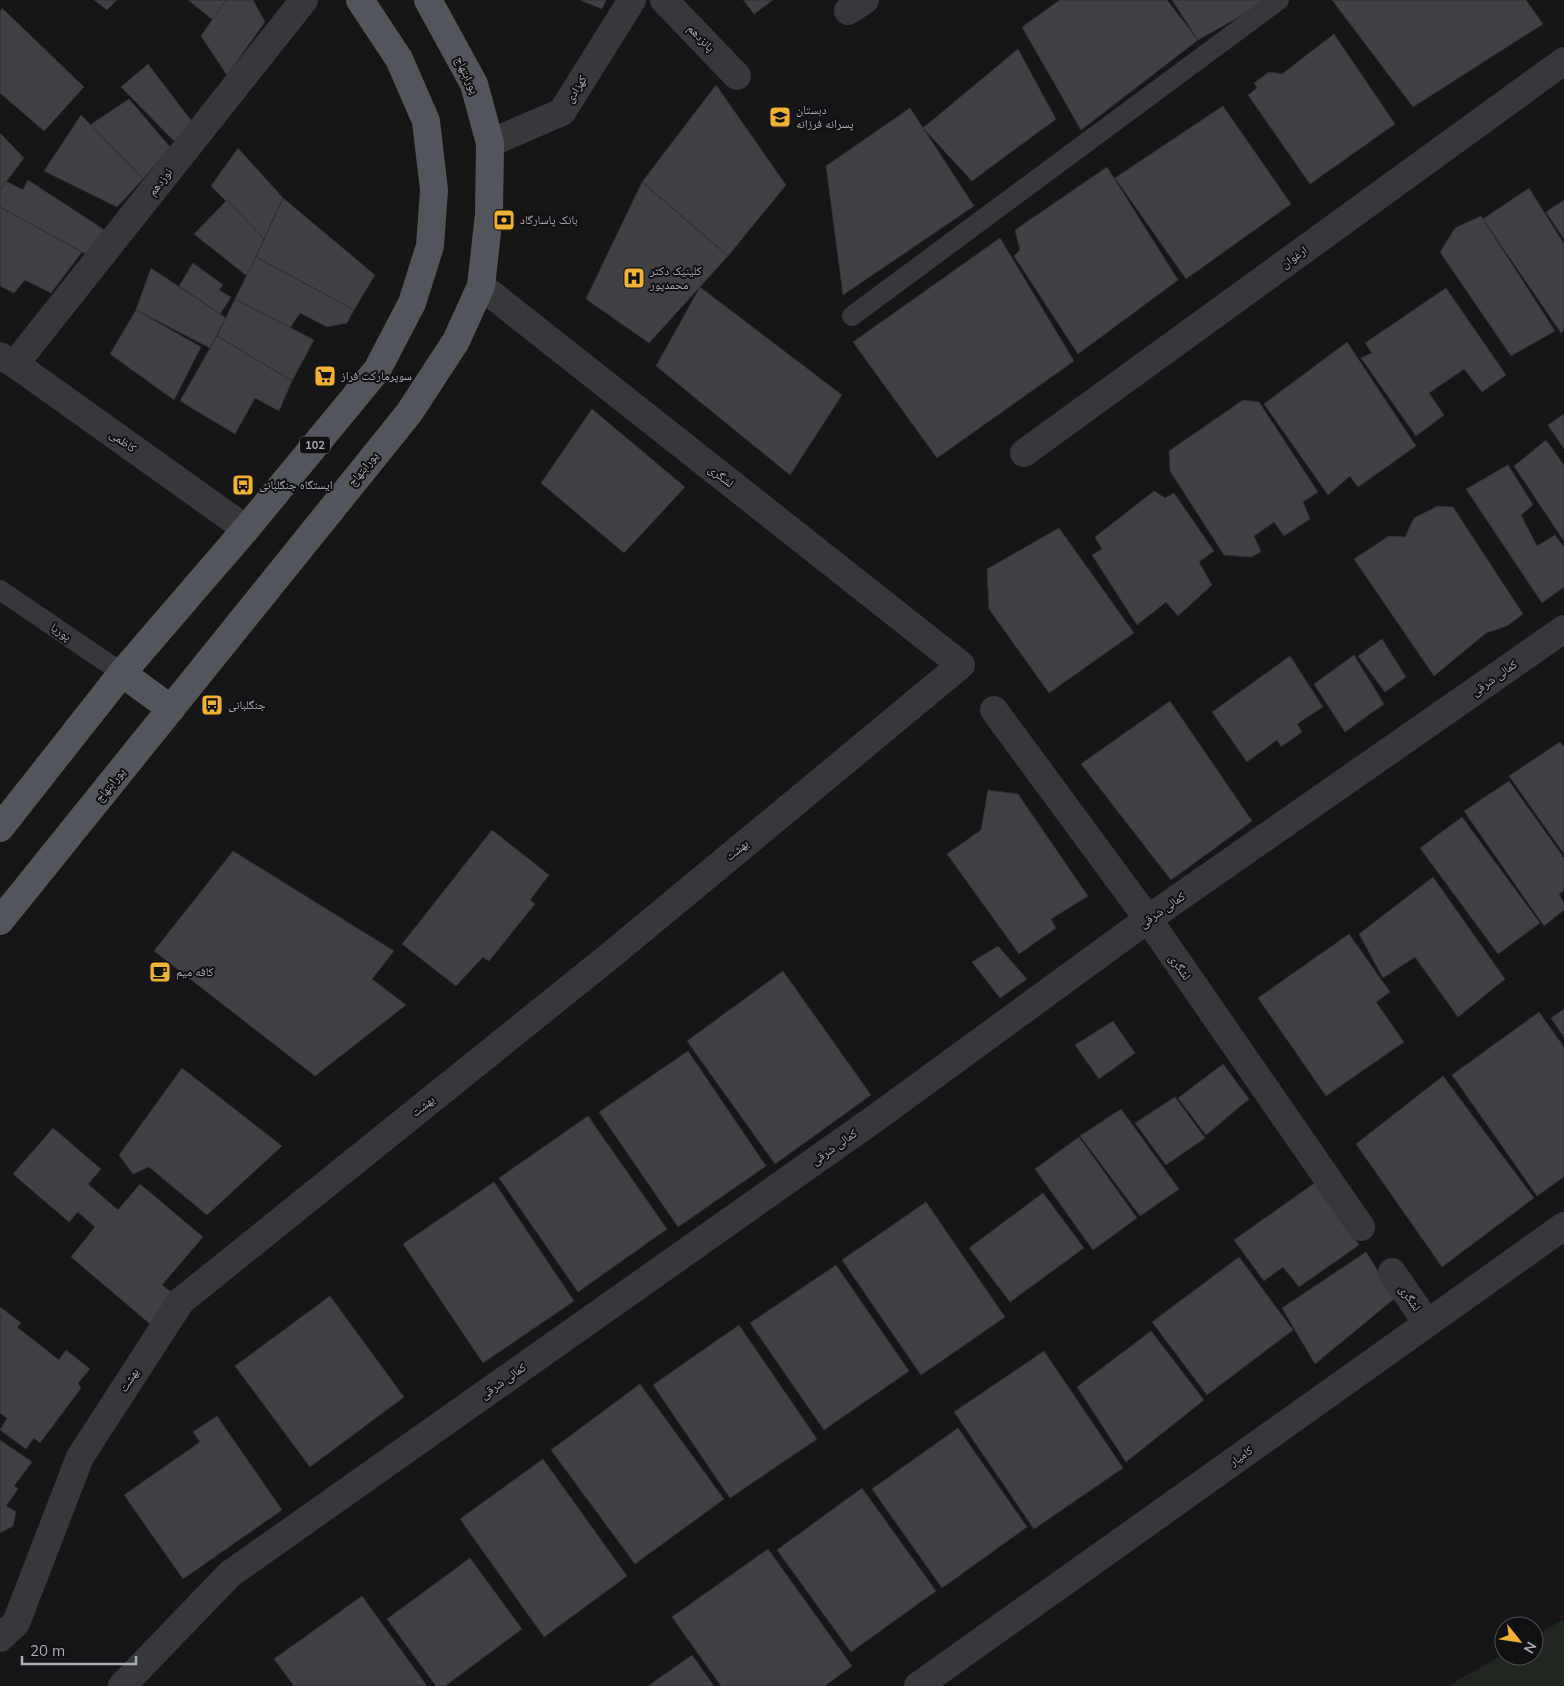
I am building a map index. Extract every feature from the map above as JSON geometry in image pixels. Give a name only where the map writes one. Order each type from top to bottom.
[{"type":"main road","name":"102","points":[[0,828],[122,673],[246,529],[377,370],[412,303],[430,246],[434,190],[426,122],[400,59],[360,0]]},
{"type":"main road","name":"پورابتهاج","points":[[0,921],[409,414],[456,341],[481,286],[489,214],[490,143],[474,84],[428,0]]},
{"type":"main road","points":[[122,673],[171,709]]},
{"type":"street","name":"نوزدهم","points":[[7,360],[304,0]]},
{"type":"street","name":"کهزادی","points":[[490,143],[562,112],[632,0]]},
{"type":"street","name":"پانزدهم","points":[[664,0],[737,76]]},
{"type":"street","name":"ارغوان","points":[[1024,453],[1564,61]]},
{"type":"street","name":"لشگری","points":[[481,286],[961,665]]},
{"type":"street","name":"کاظمی","points":[[7,360],[246,529]]},
{"type":"street","name":"کمالی شرقی","points":[[122,1686],[230,1574],[877,1117],[1148,919],[1564,629]]},
{"type":"street","name":"بهشت","points":[[0,1638],[16,1624],[80,1457],[182,1301],[603,961],[961,665]]},
{"type":"street","name":"لشگری","points":[[994,710],[1148,919],[1361,1227]]},
{"type":"street","name":"کامیار","points":[[918,1686],[1564,1226]]},
{"type":"street","name":"لشگری","points":[[1392,1272],[1427,1323]]},
{"type":"lane","points":[[852,316],[1279,0]]},
{"type":"lane","name":"پوریا","points":[[0,590],[122,673]]},
{"type":"shaded area","points":[[1564,1619],[1564,1686],[1447,1686],[1494,1660],[1494,1666],[1544,1666],[1544,1630]]},
{"type":"building","points":[[94,0],[117,0],[107,10]]},
{"type":"building","points":[[188,0],[229,0],[213,20]]},
{"type":"building","points":[[226,0],[253,0],[265,22],[227,75],[201,36]]},
{"type":"building","points":[[580,0],[606,0],[602,9]]},
{"type":"building","points":[[743,0],[773,0],[754,14]]},
{"type":"building","points":[[1060,0],[1167,0],[1198,40],[1081,130],[1022,27]]},
{"type":"building","points":[[1172,0],[1269,0],[1198,40]]},
{"type":"building","points":[[1332,0],[1526,0],[1543,24],[1413,107]]},
{"type":"building","points":[[2,8],[84,87],[44,131],[0,93],[0,12]]},
{"type":"building","points":[[1334,34],[1395,124],[1310,184],[1248,95],[1257,88],[1254,83],[1269,72],[1282,74]]},
{"type":"building","points":[[1018,49],[1056,119],[972,181],[923,128]]},
{"type":"building","points":[[148,64],[193,123],[174,141],[121,87]]},
{"type":"building","points":[[716,85],[786,185],[728,256],[642,182]]},
{"type":"building","points":[[129,99],[170,147],[143,179],[90,125]]},
{"type":"building","points":[[1223,106],[1291,204],[1186,279],[1115,178]]},
{"type":"building","points":[[910,108],[974,206],[843,295],[826,166]]},
{"type":"building","points":[[81,115],[143,179],[117,207],[44,171]]},
{"type":"building","points":[[0,133],[24,158],[0,190]]},
{"type":"building","points":[[238,148],[283,198],[264,239],[211,186]]},
{"type":"building","points":[[1107,167],[1178,280],[1078,354],[1014,256],[1020,250],[1015,230]]},
{"type":"building","points":[[28,180],[109,233],[91,257],[0,207],[0,190],[6,181],[23,190]]},
{"type":"building","points":[[642,182],[728,256],[649,343],[586,299]]},
{"type":"building","points":[[1529,188],[1564,244],[1564,330],[1561,333],[1483,219]]},
{"type":"building","points":[[283,198],[375,275],[354,310],[256,257]]},
{"type":"building","points":[[227,200],[264,239],[247,276],[194,234]]},
{"type":"building","points":[[1564,200],[1564,239],[1546,212]]},
{"type":"building","points":[[0,207],[82,252],[51,293],[25,280],[14,293],[0,286]]},
{"type":"building","points":[[1481,216],[1555,331],[1511,356],[1440,252],[1455,228]]},
{"type":"building","points":[[1000,238],[1074,361],[937,458],[853,342]]},
{"type":"building","points":[[256,257],[354,310],[347,323],[327,327],[300,313],[290,328],[235,299]]},
{"type":"building","points":[[193,263],[223,285],[219,290],[231,297],[220,314],[179,286]]},
{"type":"building","points":[[151,268],[226,318],[210,348],[136,310]]},
{"type":"building","points":[[700,287],[842,395],[790,475],[656,366]]},
{"type":"building","points":[[1446,288],[1506,375],[1482,392],[1464,369],[1429,393],[1444,415],[1416,436],[1361,358],[1372,353],[1365,343]]},
{"type":"building","points":[[235,299],[314,340],[292,381],[217,336]]},
{"type":"building","points":[[136,310],[201,347],[174,400],[110,354]]},
{"type":"building","points":[[217,336],[292,381],[279,411],[255,398],[235,434],[180,401]]},
{"type":"building","points":[[1347,342],[1416,446],[1358,487],[1350,476],[1328,495],[1264,404]]},
{"type":"building","points":[[1243,400],[1259,402],[1318,492],[1303,502],[1310,519],[1284,536],[1274,522],[1254,536],[1261,552],[1251,557],[1224,555],[1170,471],[1169,451]]},
{"type":"building","points":[[592,409],[685,487],[624,553],[541,483]]},
{"type":"building","points":[[1564,414],[1564,449],[1548,425]]},
{"type":"building","points":[[1546,440],[1564,465],[1564,541],[1514,466]]},
{"type":"building","points":[[1508,465],[1533,505],[1521,515],[1537,546],[1555,535],[1564,547],[1564,587],[1542,603],[1466,489]]},
{"type":"building","points":[[1154,491],[1165,498],[1174,493],[1214,551],[1199,562],[1212,585],[1178,616],[1166,602],[1137,625],[1092,555],[1102,549],[1095,537]]},
{"type":"building","points":[[1438,506],[1453,507],[1523,614],[1507,626],[1486,633],[1434,676],[1354,559],[1389,536],[1405,537],[1414,518]]},
{"type":"building","points":[[1059,528],[1134,633],[1049,693],[989,609],[987,569]]},
{"type":"building","points":[[1382,639],[1406,677],[1385,692],[1358,656]]},
{"type":"building","points":[[1354,655],[1384,704],[1345,732],[1314,684]]},
{"type":"building","points":[[1290,656],[1323,707],[1297,724],[1302,732],[1281,747],[1277,740],[1247,762],[1212,712]]},
{"type":"building","points":[[1170,701],[1252,821],[1171,880],[1081,764]]},
{"type":"building","points":[[1560,742],[1564,747],[1564,854],[1509,776]]},
{"type":"building","points":[[1509,781],[1564,858],[1564,890],[1559,894],[1564,903],[1564,910],[1544,926],[1464,811]]},
{"type":"building","points":[[988,790],[1018,794],[1088,896],[1051,919],[1056,928],[1019,954],[947,854],[981,830]]},
{"type":"building","points":[[1462,817],[1540,923],[1498,954],[1420,848]]},
{"type":"building","points":[[492,830],[549,875],[530,900],[535,904],[489,961],[483,957],[456,986],[402,944]]},
{"type":"building","points":[[233,851],[394,951],[372,979],[406,1005],[315,1076],[154,951]]},
{"type":"building","points":[[1433,877],[1505,979],[1458,1017],[1415,957],[1383,978],[1359,934]]},
{"type":"building","points":[[1349,934],[1390,992],[1376,1002],[1404,1042],[1326,1096],[1258,998]]},
{"type":"building","points":[[998,946],[1027,979],[1000,998],[972,962]]},
{"type":"building","points":[[783,971],[871,1095],[775,1164],[687,1041]]},
{"type":"building","points":[[1564,1009],[1564,1037],[1551,1018]]},
{"type":"building","points":[[1539,1012],[1564,1047],[1564,1177],[1537,1196],[1452,1075]]},
{"type":"building","points":[[1113,1021],[1135,1053],[1099,1079],[1075,1045]]},
{"type":"building","points":[[688,1051],[766,1166],[678,1227],[599,1112]]},
{"type":"building","points":[[1223,1064],[1249,1099],[1206,1135],[1178,1098]]},
{"type":"building","points":[[182,1068],[282,1146],[207,1215],[149,1167],[133,1174],[119,1155]]},
{"type":"building","points":[[1443,1076],[1534,1198],[1442,1267],[1356,1144]]},
{"type":"building","points":[[1175,1097],[1205,1138],[1166,1165],[1135,1123]]},
{"type":"building","points":[[1121,1109],[1179,1189],[1140,1216],[1080,1136]]},
{"type":"building","points":[[588,1116],[667,1229],[578,1292],[499,1178]]},
{"type":"building","points":[[53,1128],[101,1169],[88,1184],[118,1210],[140,1184],[203,1237],[162,1285],[175,1295],[150,1324],[71,1257],[95,1227],[78,1212],[69,1222],[13,1174]]},
{"type":"building","points":[[1079,1137],[1137,1218],[1093,1250],[1035,1169]]},
{"type":"building","points":[[494,1182],[574,1301],[483,1363],[403,1244]]},
{"type":"building","points":[[1316,1182],[1359,1245],[1299,1287],[1283,1267],[1264,1281],[1234,1240]]},
{"type":"building","points":[[1043,1193],[1084,1248],[1010,1302],[969,1248]]},
{"type":"building","points":[[926,1202],[1005,1317],[921,1375],[842,1260]]},
{"type":"building","points":[[1366,1252],[1395,1298],[1315,1364],[1282,1308]]},
{"type":"building","points":[[1239,1257],[1293,1330],[1207,1395],[1152,1322]]},
{"type":"building","points":[[836,1265],[909,1371],[824,1430],[750,1323]]},
{"type":"building","points":[[330,1296],[404,1397],[310,1467],[235,1366]]},
{"type":"building","points":[[0,1307],[21,1323],[17,1327],[59,1360],[66,1350],[90,1369],[78,1383],[81,1388],[40,1443],[34,1438],[26,1449],[0,1430],[7,1418],[0,1413]]},
{"type":"building","points":[[739,1325],[817,1439],[730,1498],[653,1385]]},
{"type":"building","points":[[1151,1331],[1204,1400],[1126,1462],[1077,1387]]},
{"type":"building","points":[[1044,1351],[1123,1468],[1034,1529],[954,1412]]},
{"type":"building","points":[[640,1384],[724,1499],[635,1564],[551,1450]]},
{"type":"building","points":[[217,1416],[282,1510],[183,1579],[124,1495],[200,1442],[193,1432]]},
{"type":"building","points":[[958,1428],[1027,1527],[942,1588],[872,1489]]},
{"type":"building","points":[[0,1440],[32,1462],[14,1486],[18,1489],[6,1506],[16,1512],[13,1526],[0,1533]]},
{"type":"building","points":[[543,1459],[627,1576],[544,1637],[460,1519]]},
{"type":"building","points":[[862,1488],[936,1591],[851,1652],[777,1550]]},
{"type":"building","points":[[768,1549],[852,1666],[825,1686],[721,1686],[672,1617]]},
{"type":"building","points":[[470,1558],[522,1629],[445,1686],[436,1686],[387,1619]]},
{"type":"building","points":[[362,1596],[427,1686],[294,1686],[274,1659]]},
{"type":"building","points":[[692,1655],[714,1686],[648,1686]]},
{"type":"place","name":"دبستان پسرانه فرزانه","points":[[780,117]]},
{"type":"place","name":"بانک پاسارگاد","points":[[504,220]]},
{"type":"place","name":"کلینیک دکتر محمدپور","points":[[634,278]]},
{"type":"place","name":"سوپرمارکت فراز","points":[[325,376]]},
{"type":"place","name":"ایستگاه جنگلبانی","points":[[243,485]]},
{"type":"place","name":"جنگلبانی","points":[[212,705]]},
{"type":"place","name":"کافه میم","points":[[160,972]]}]
